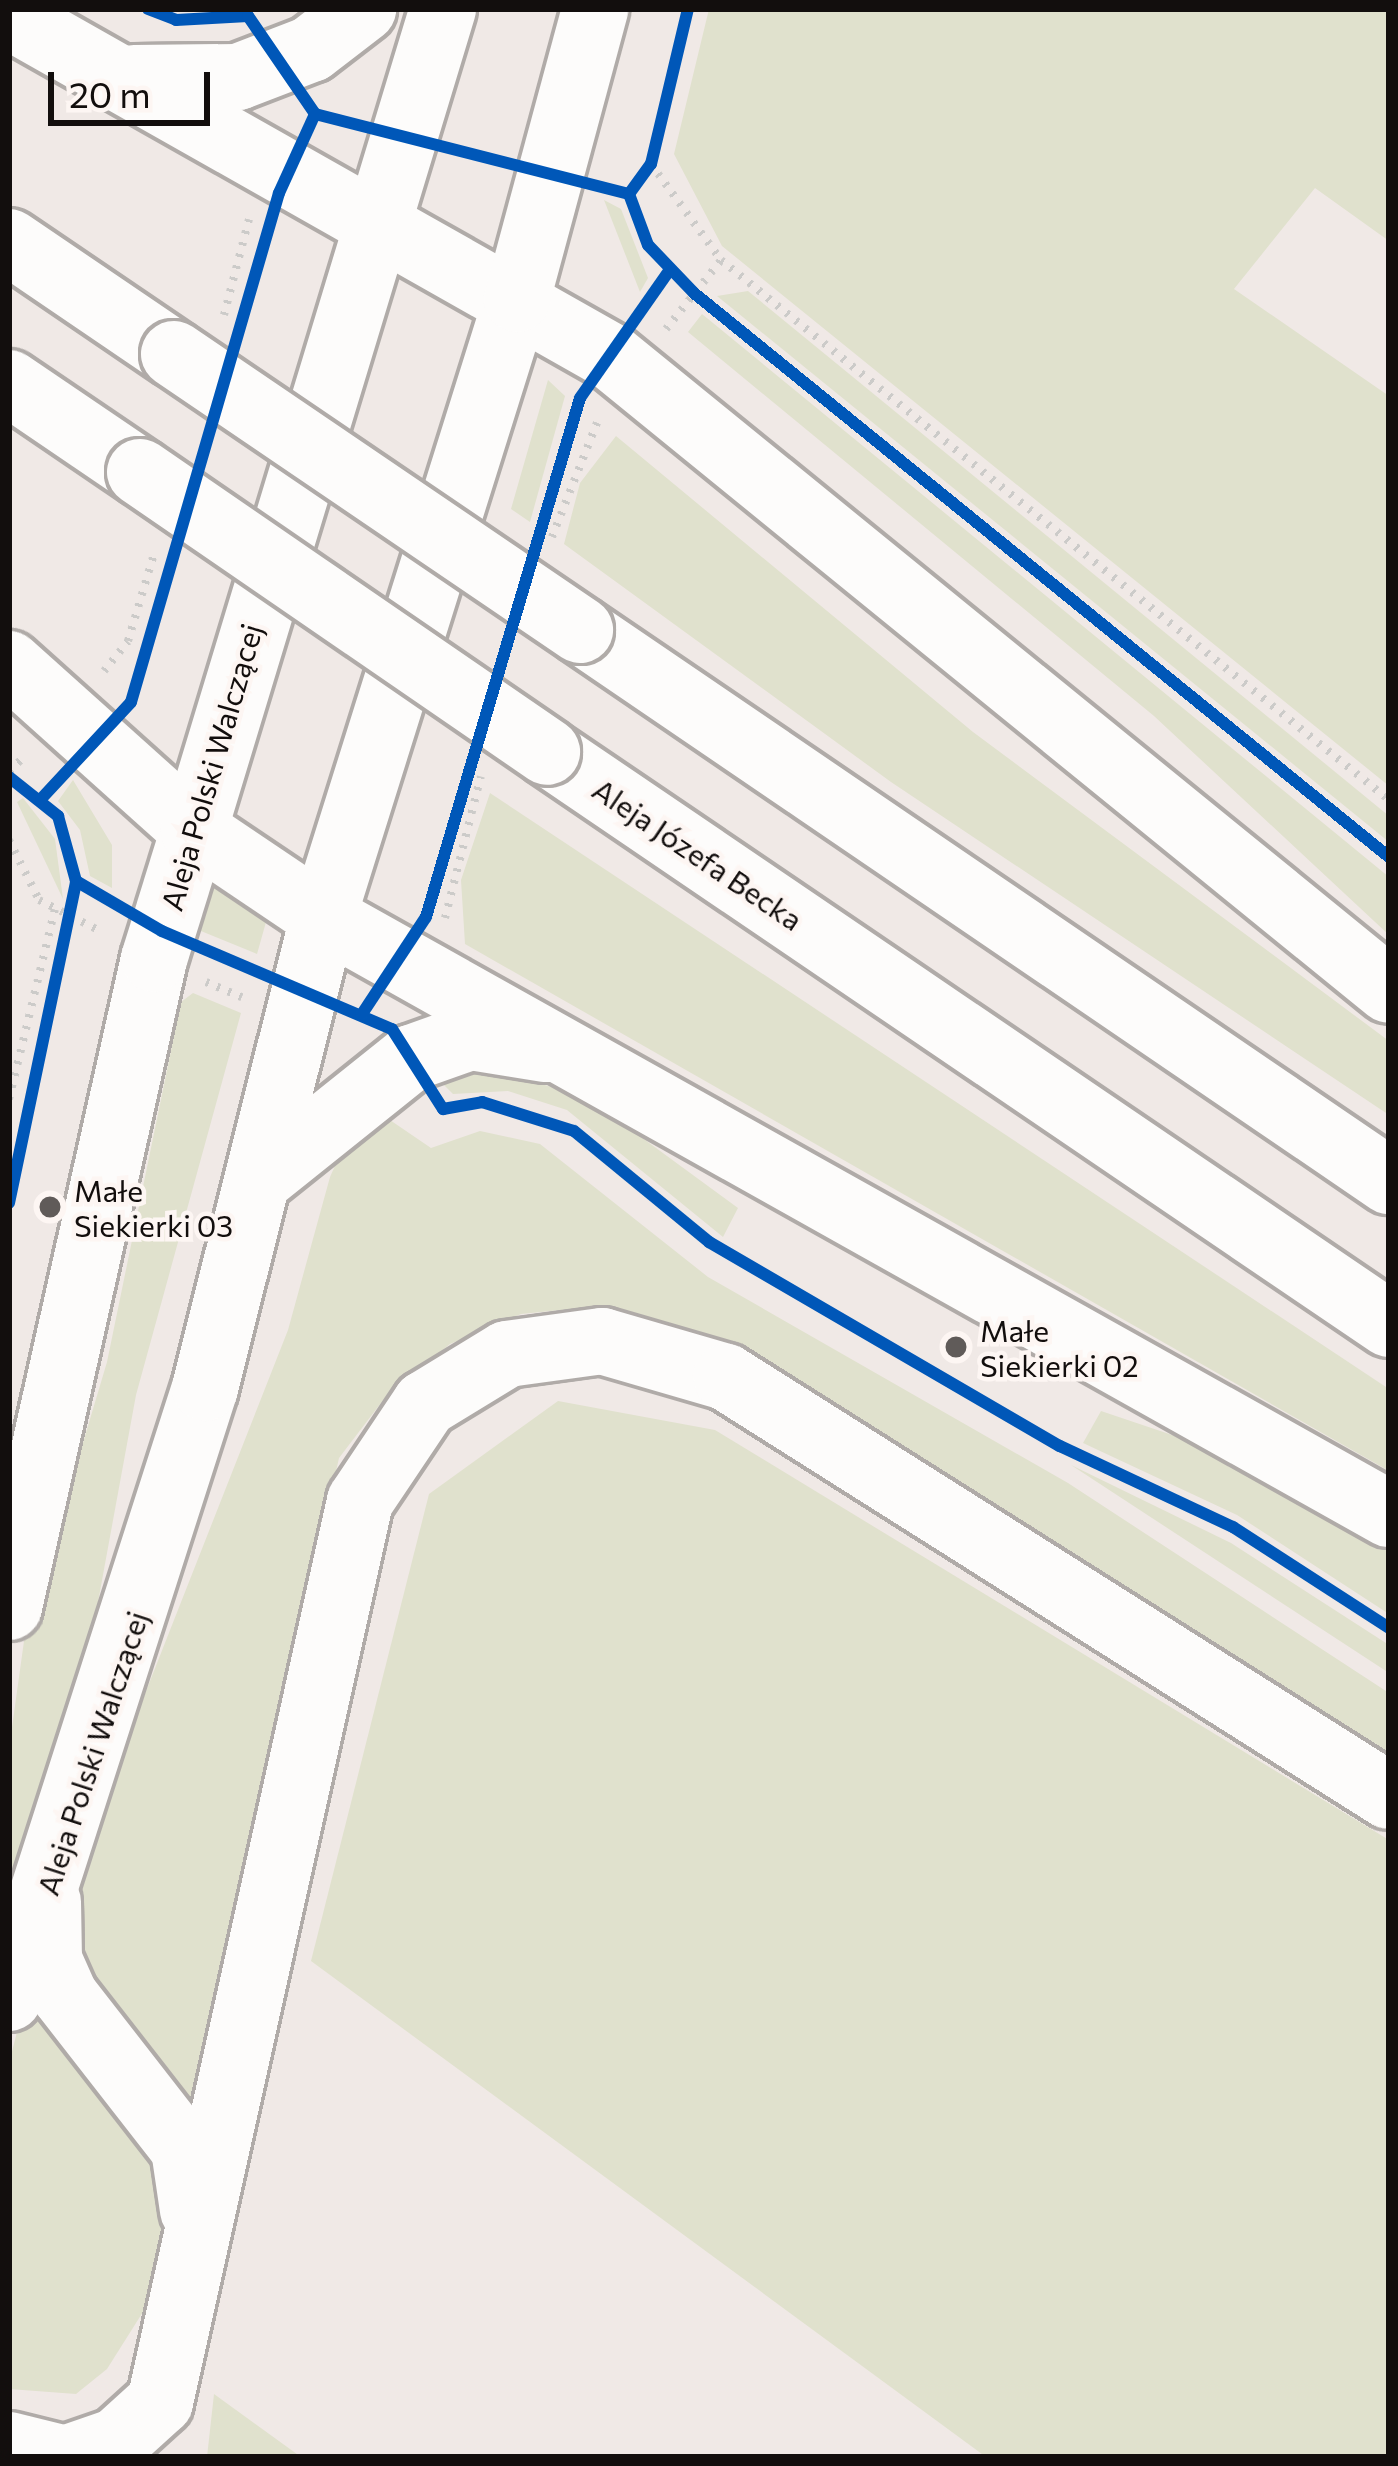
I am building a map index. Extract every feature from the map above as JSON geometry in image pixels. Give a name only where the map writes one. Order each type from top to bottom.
[{"type":"main road","points":[[121,77],[238,77],[311,49],[363,9]]},
{"type":"main road","name":"Aleja Polski Walczącej","points":[[9,1607],[154,959],[443,9]]},
{"type":"main road","points":[[323,917],[517,298],[595,9]]},
{"type":"main road","points":[[9,16],[517,298],[610,356],[1389,990]]},
{"type":"main road","points":[[9,242],[1389,1181]]},
{"type":"main road","name":"Aleja Józefa Becka","points":[[9,383],[1389,1324]]},
{"type":"main road","points":[[9,664],[194,830],[323,917],[399,953],[1389,1514]]},
{"type":"main road","name":"Aleja Polski Walczącej","points":[[9,1998],[48,1892],[261,1178],[323,917]]},
{"type":"main road","points":[[261,1178],[385,1075],[470,1037],[528,1042],[620,1077]]},
{"type":"main road","points":[[70,2457],[117,2441],[160,2402],[194,2221],[360,1502],[425,1404],[507,1354],[602,1341],[726,1377],[1389,1796]]},
{"type":"main road","points":[[48,1892],[49,1960],[184,2149],[194,2221]]},
{"type":"main road","points":[[9,2445],[57,2457]]},
{"type":"path","points":[[640,179],[651,164],[721,260],[1389,800]]},
{"type":"path","points":[[241,324],[290,170]]},
{"type":"path","points":[[681,282],[708,304]]},
{"type":"path","points":[[533,556],[567,443]]},
{"type":"path","points":[[144,658],[176,546]]},
{"type":"path","points":[[399,953],[426,916],[473,759]]},
{"type":"path","points":[[9,777],[25,788]]},
{"type":"path","points":[[9,840],[39,900],[154,959],[296,1019]]},
{"type":"path","points":[[33,1090],[73,898]]},
{"type":"path","points":[[9,1099],[55,909]]},
{"type":"green space","points":[[709,9],[1389,9],[1389,241],[1315,188],[1234,289],[1389,396],[1389,786],[722,246],[674,154]]},
{"type":"green space","points":[[604,200],[621,209],[648,278],[640,292]]},
{"type":"green space","points":[[748,291],[1389,816],[1389,842],[717,296]]},
{"type":"green space","points":[[702,314],[1389,877],[1389,935],[1154,716],[688,332]]},
{"type":"green space","points":[[548,380],[565,396],[530,522],[511,509]]},
{"type":"green space","points":[[616,436],[973,732],[1389,1041],[1389,1115],[891,782],[564,544],[580,483]]},
{"type":"green space","points":[[73,780],[112,845],[112,888],[90,876],[80,830],[58,801]]},
{"type":"green space","points":[[490,793],[1389,1389],[1389,1471],[465,944],[461,880]]},
{"type":"green space","points":[[23,798],[55,839],[63,899],[17,802]]},
{"type":"green space","points":[[209,878],[268,915],[257,954],[196,929]]},
{"type":"green space","points":[[193,993],[241,1013],[136,1395],[76,1722],[9,1930],[9,1749],[24,1641],[107,1362],[181,1002]]},
{"type":"green space","points":[[475,1066],[585,1096],[738,1208],[723,1237],[567,1110],[508,1091],[453,1094],[438,1079]]},
{"type":"green space","points":[[387,1118],[431,1148],[480,1131],[540,1144],[708,1277],[1068,1483],[1389,1693],[1389,1765],[646,1322],[591,1307],[521,1314],[450,1344],[384,1399],[339,1458],[193,2112],[88,1984],[71,1882],[288,1330],[330,1177],[347,1139]]},
{"type":"green space","points":[[558,1401],[715,1430],[1389,1840],[1389,2457],[986,2457],[311,1961],[429,1494]]},
{"type":"green space","points":[[1101,1411],[1187,1440],[1389,1552],[1389,1614],[1237,1515],[1083,1443]]},
{"type":"green space","points":[[1071,1465],[1231,1543],[1389,1645],[1389,1673]]},
{"type":"green space","points":[[23,2009],[49,2015],[155,2148],[173,2200],[148,2304],[107,2369],[76,2394],[9,2389],[9,2063]]},
{"type":"green space","points":[[214,2394],[301,2457],[207,2457]]},
{"type":"cycle path","points":[[148,9],[176,20],[248,16],[315,114],[629,194],[648,245],[694,293],[1389,857]]},
{"type":"cycle path","points":[[629,194],[651,164],[688,9]]},
{"type":"cycle path","points":[[41,799],[131,702],[279,193],[315,114]]},
{"type":"cycle path","points":[[362,1014],[426,917],[580,398],[669,271]]},
{"type":"cycle path","points":[[9,777],[58,816],[76,881],[162,931],[392,1029],[443,1109],[482,1102],[574,1131],[709,1242],[1060,1446],[1233,1527],[1389,1628]]},
{"type":"cycle path","points":[[9,1203],[76,881]]},
{"type":"place","name":"Małe Siekierki 03","points":[[50,1207]]},
{"type":"place","name":"Małe Siekierki 02","points":[[956,1347]]}]
